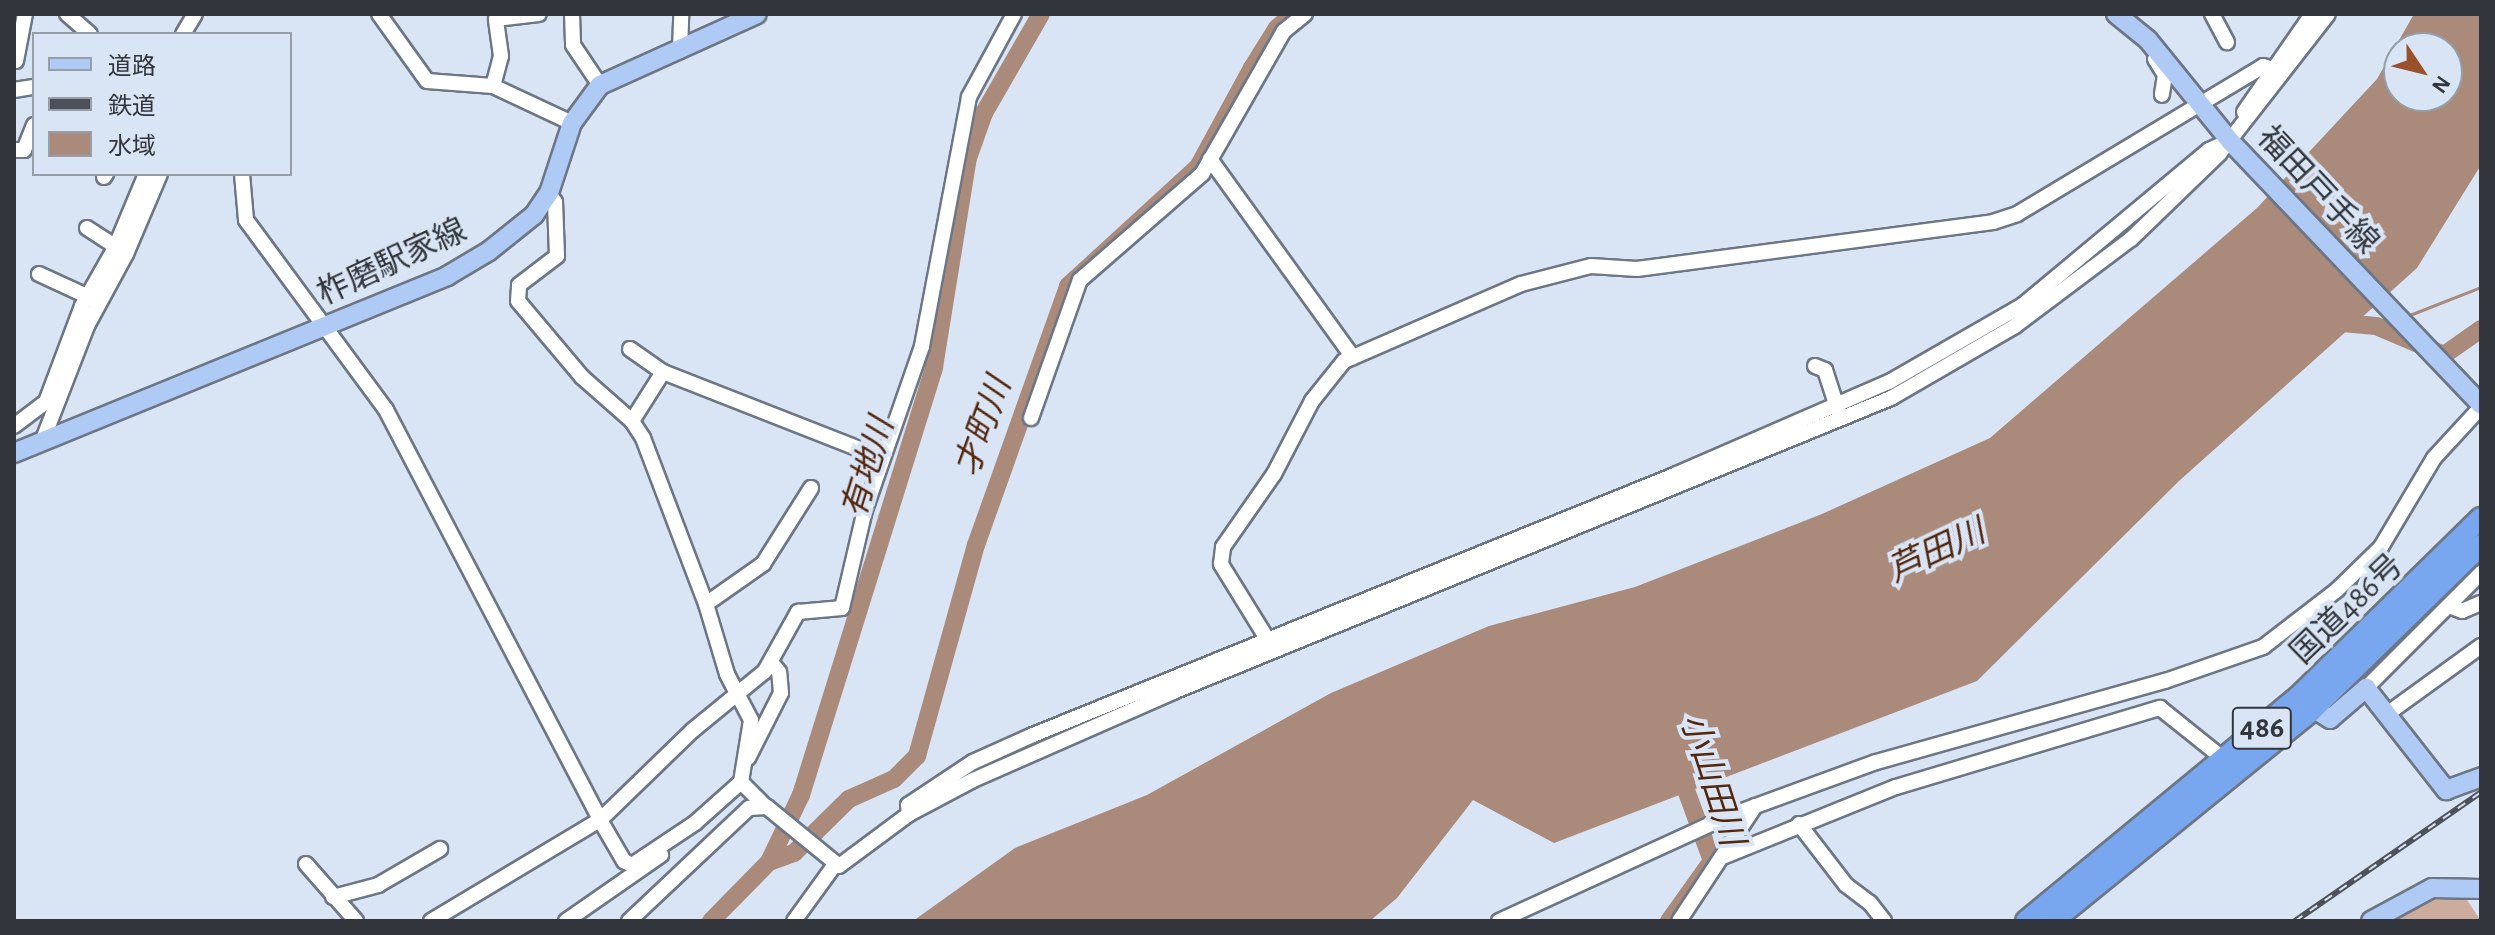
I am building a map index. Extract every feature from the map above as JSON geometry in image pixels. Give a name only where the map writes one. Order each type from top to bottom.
[{"type":"highway","name":"国道486号","points":[[2026,921],[2225,760],[2305,704],[2481,518]]},
{"type":"highway","name":"国道486号","points":[[2053,921],[2305,704],[2481,545]]},
{"type":"main road","points":[[600,85],[757,14]]},
{"type":"main road","name":"福田戸手線","points":[[2116,14],[2157,49],[2232,143],[2477,401]]},
{"type":"main road","name":"柞磨駅家線","points":[[14,453],[447,276],[489,251],[534,215],[549,193],[572,123],[600,85]]},
{"type":"main road","points":[[2305,704],[2330,719],[2366,688],[2446,790],[2480,775]]},
{"type":"main road","points":[[2371,921],[2432,888],[2481,889]]},
{"type":"street","points":[[16,61],[25,14]]},
{"type":"street","points":[[67,14],[88,32]]},
{"type":"street","points":[[184,32],[195,14]]},
{"type":"street","points":[[379,14],[427,81],[493,86],[572,123]]},
{"type":"street","points":[[493,86],[501,56],[496,19],[539,14]]},
{"type":"street","points":[[572,14],[573,45],[600,85]]},
{"type":"street","points":[[680,51],[681,14]]},
{"type":"street","points":[[431,921],[600,820],[771,662],[798,612],[842,608],[883,458],[922,346],[969,97],[1014,14]]},
{"type":"street","points":[[1031,418],[1080,280],[1202,174],[1284,31],[1305,14]]},
{"type":"street","points":[[2212,14],[2227,42]]},
{"type":"street","points":[[909,814],[908,805],[973,762],[1266,637],[1837,408],[1889,382],[2023,305],[2209,150],[2232,143],[2272,69],[2312,14]]},
{"type":"street","points":[[794,921],[835,865],[909,814],[973,780],[1173,692],[1625,510],[1917,383],[2015,326],[2131,239],[2232,143],[2328,14]]},
{"type":"street","points":[[2157,49],[2152,55],[2165,75],[2162,95]]},
{"type":"street","points":[[1266,637],[1221,564],[1223,547],[1274,474],[1330,374],[1353,357],[1521,284],[1591,266],[1637,269],[1993,222],[2017,214],[2263,66],[2272,69]]},
{"type":"street","points":[[14,150],[24,150],[32,130]]},
{"type":"street","points":[[1210,159],[1353,357]]},
{"type":"street","points":[[242,176],[246,220],[328,325],[386,410],[600,820],[624,861],[632,865],[695,823],[741,782],[751,720],[737,693],[662,481],[632,421],[582,377],[518,301],[519,285],[557,256],[555,202],[549,193]]},
{"type":"street","points":[[14,426],[46,402],[93,299],[121,251],[147,177]]},
{"type":"street","points":[[87,228],[121,251]]},
{"type":"street","points":[[39,274],[93,299]]},
{"type":"street","points":[[42,442],[93,299]]},
{"type":"street","points":[[630,349],[663,372],[883,458]]},
{"type":"street","points":[[1815,366],[1825,370],[1837,408]]},
{"type":"street","points":[[632,421],[663,372]]},
{"type":"street","points":[[1889,382],[1917,383]]},
{"type":"street","points":[[2361,595],[2381,547],[2434,458],[2477,401]]},
{"type":"street","points":[[706,604],[763,564],[811,488]]},
{"type":"street","points":[[1499,921],[1755,806],[1891,757],[2165,681],[2263,647],[2337,590],[2381,547]]},
{"type":"street","points":[[2366,688],[2481,573]]},
{"type":"street","points":[[2449,606],[2462,611],[2481,603]]},
{"type":"street","points":[[2387,714],[2481,646]]},
{"type":"street","points":[[745,761],[781,693],[779,672],[771,662]]},
{"type":"street","points":[[1725,856],[1896,787],[2160,708],[2225,760]]},
{"type":"street","points":[[741,782],[835,865]]},
{"type":"street","points":[[629,921],[749,808],[766,806]]},
{"type":"street","points":[[1679,921],[1725,856],[1755,806]]},
{"type":"street","points":[[566,921],[629,881],[687,836],[695,823]]},
{"type":"street","points":[[1799,824],[1846,885],[1870,903],[1884,921]]},
{"type":"street","points":[[333,897],[378,885],[440,849]]},
{"type":"street","points":[[306,864],[356,921]]},
{"type":"shaded area","points":[[2463,894],[2481,921],[2377,921],[2424,896]]},
{"type":"water","name":"芦田川","points":[[2414,14],[2481,14],[2481,165],[2417,268],[2179,481],[1977,681],[1554,843],[1473,800],[1397,898],[1370,921],[913,921],[1015,848],[1147,795],[1331,693],[1489,626],[1635,587],[1822,514],[1990,438],[2257,208],[2377,79],[2383,68],[2383,112],[2463,112],[2463,32],[2404,32]]},
{"type":"waterway","name":"有地川","points":[[711,921],[769,862],[801,795],[934,367],[968,158],[984,113],[1041,14]]},
{"type":"waterway","name":"才町川","points":[[769,862],[794,853],[849,799],[894,779],[917,756],[976,545],[1068,286],[1198,167],[1252,68],[1277,28],[1293,14]]},
{"type":"waterway","points":[[2407,316],[2481,287]]},
{"type":"waterway","points":[[2356,322],[2392,319]]},
{"type":"waterway","points":[[2331,322],[2376,326],[2444,355],[2481,329]]},
{"type":"waterway","points":[[30,422],[46,410]]},
{"type":"waterway","name":"小山田川","points":[[1669,921],[1712,861],[1678,768]]},
{"type":"railway","points":[[2295,921],[2481,792]]}]
